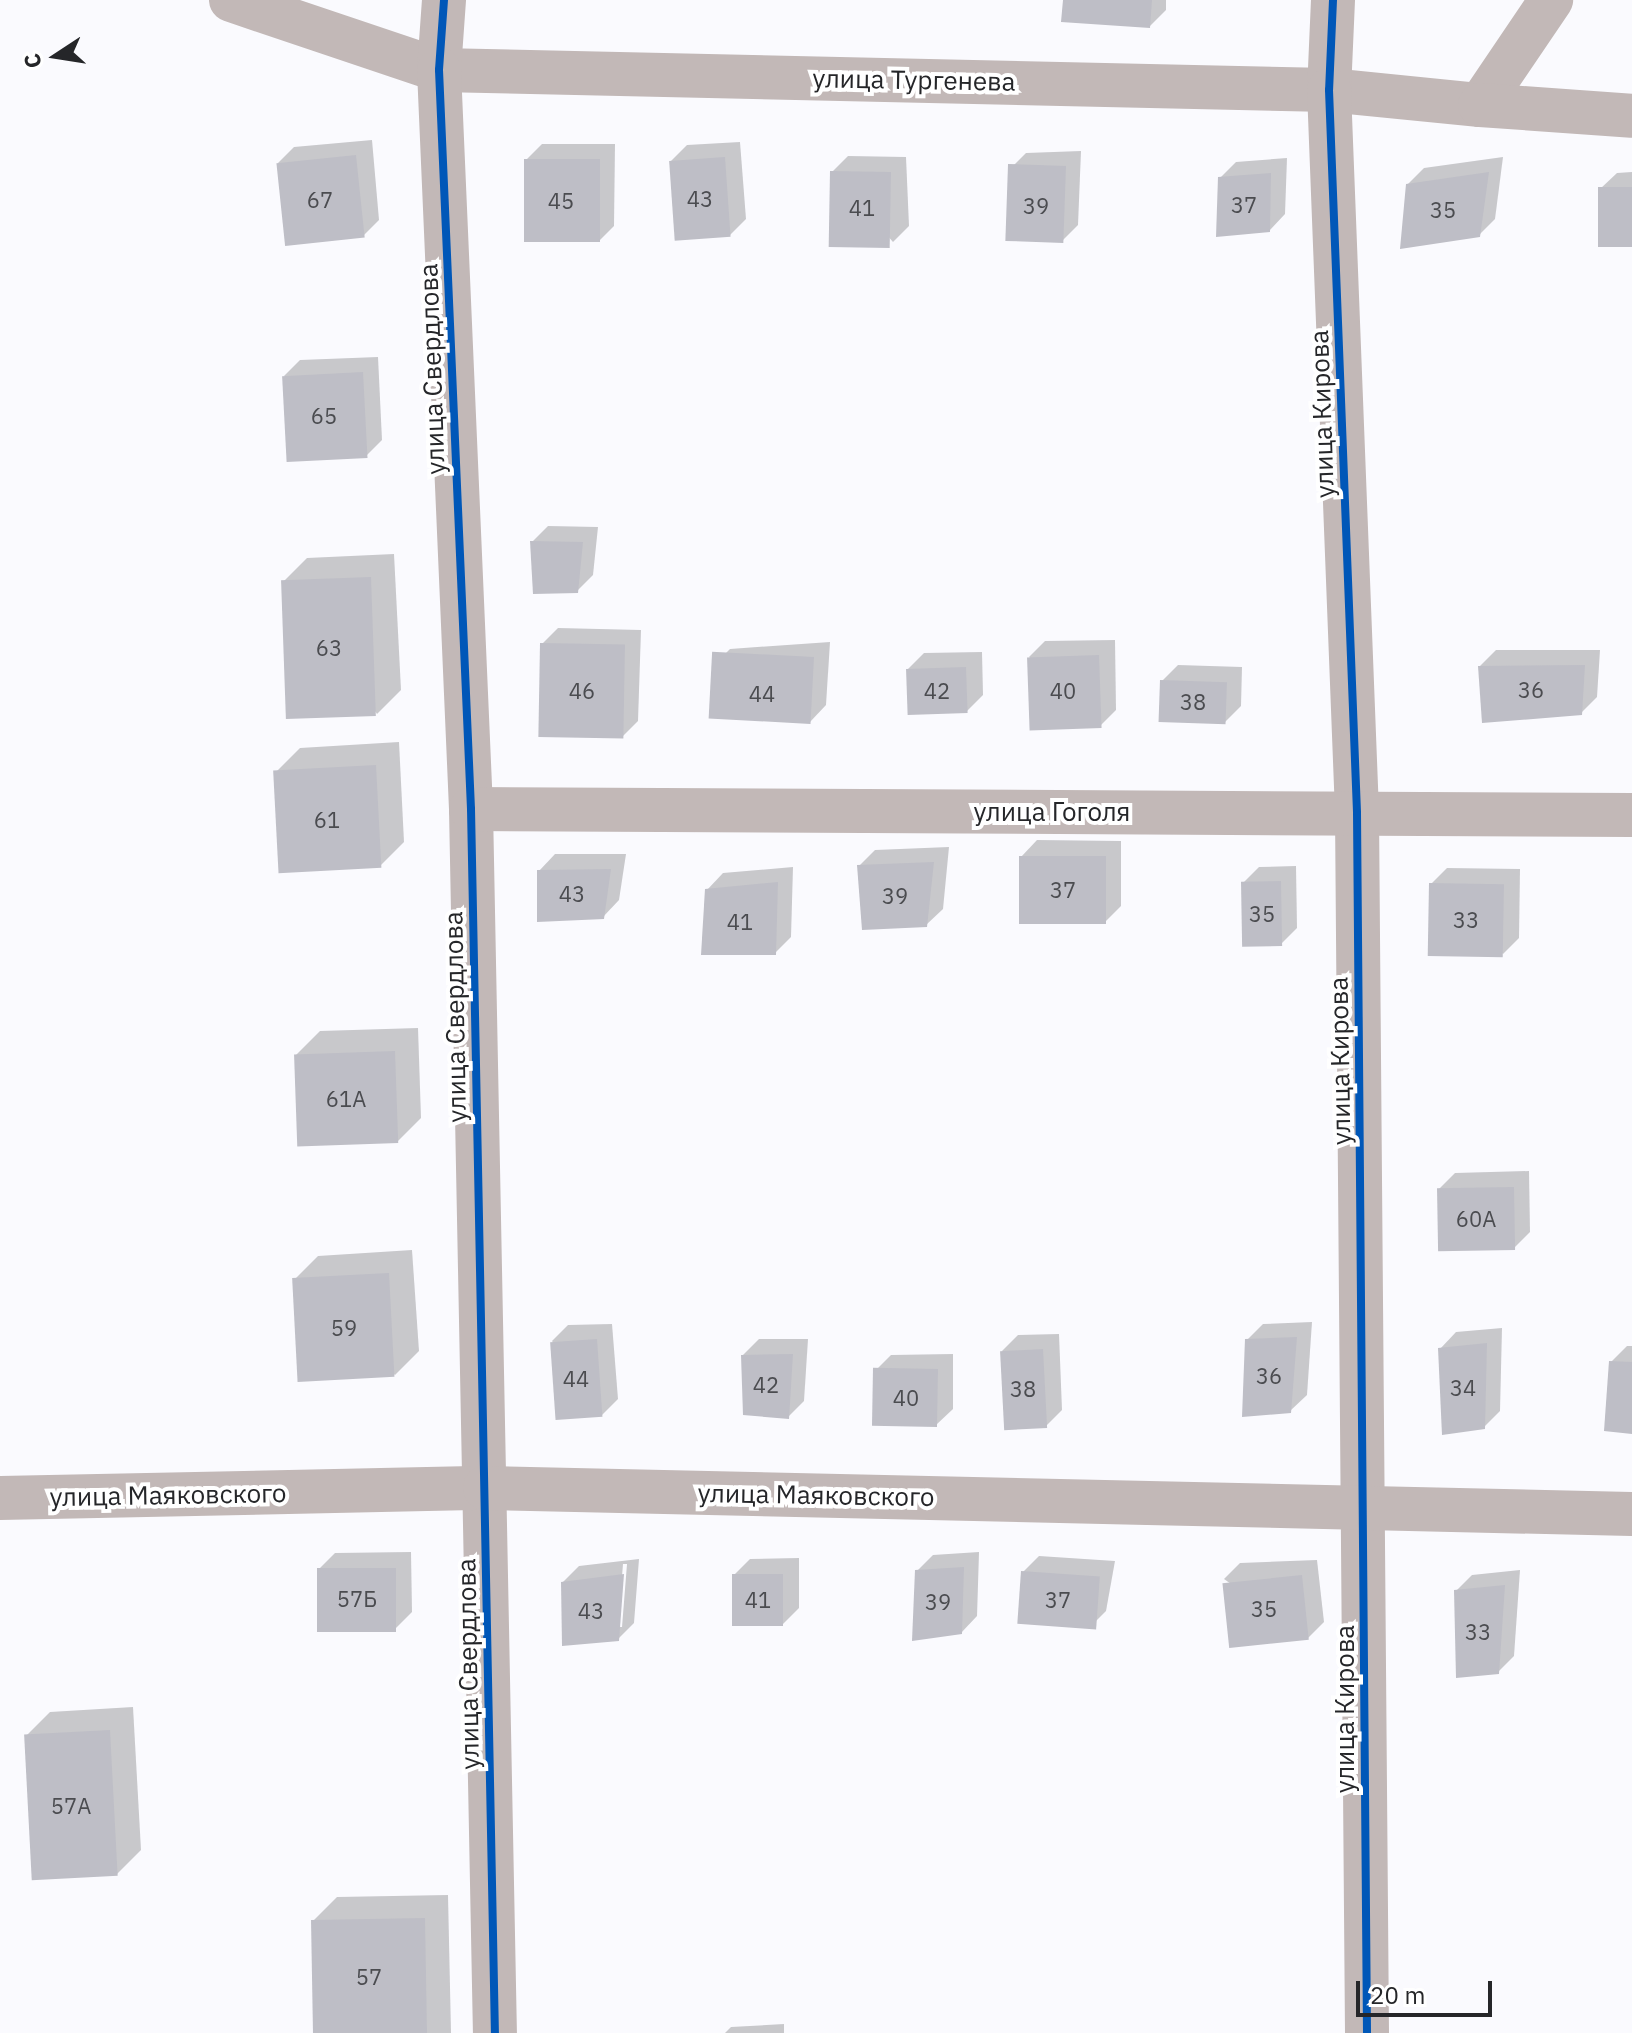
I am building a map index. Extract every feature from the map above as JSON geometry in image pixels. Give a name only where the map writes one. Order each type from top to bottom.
[{"type":"street","name":"улица Тургенева","points":[[231,0],[439,70],[1329,90],[1632,116]]},
{"type":"street","name":"улица Свердлова","points":[[444,0],[439,70],[471,809],[495,2033]]},
{"type":"street","name":"улица Кирова","points":[[1333,0],[1329,90],[1357,813],[1367,2033]]},
{"type":"street","points":[[1480,105],[1551,0]]},
{"type":"street","name":"улица Гоголя","points":[[471,809],[1632,815]]},
{"type":"street","name":"улица Маяковского","points":[[0,1498],[485,1488],[1632,1514]]},
{"type":"building","points":[[1063,0],[1152,0],[1150,28],[1061,22]]},
{"type":"building","points":[[356,155],[365,238],[285,246],[276,163]]},
{"type":"building","points":[[725,157],[731,237],[675,241],[669,161]]},
{"type":"building","points":[[524,159],[600,159],[600,242],[524,242]]},
{"type":"building","points":[[1008,164],[1066,166],[1063,243],[1005,241]]},
{"type":"building","points":[[830,171],[891,172],[890,248],[829,247]]},
{"type":"building","points":[[1489,172],[1480,237],[1400,249],[1406,184]]},
{"type":"building","points":[[1271,173],[1270,232],[1216,237],[1218,177]]},
{"type":"building","points":[[1598,187],[1632,187],[1632,247],[1598,247]]},
{"type":"building","points":[[363,372],[368,458],[287,462],[282,376]]},
{"type":"building","points":[[530,541],[583,542],[578,593],[533,594]]},
{"type":"building","points":[[371,577],[376,716],[286,719],[281,580]]},
{"type":"building","points":[[540,643],[625,644],[623,738],[538,737]]},
{"type":"building","points":[[712,652],[814,657],[810,724],[709,719]]},
{"type":"building","points":[[1099,655],[1102,728],[1030,730],[1027,658]]},
{"type":"building","points":[[1585,665],[1582,715],[1482,723],[1478,666]]},
{"type":"building","points":[[966,667],[968,713],[908,715],[906,669]]},
{"type":"building","points":[[1160,680],[1227,682],[1225,724],[1159,722]]},
{"type":"building","points":[[376,765],[381,868],[279,873],[273,770]]},
{"type":"building","points":[[1019,856],[1106,856],[1106,924],[1019,924]]},
{"type":"building","points":[[934,862],[927,927],[862,930],[857,865]]},
{"type":"building","points":[[611,869],[604,919],[537,922],[537,870]]},
{"type":"building","points":[[1281,881],[1282,946],[1242,947],[1241,882]]},
{"type":"building","points":[[778,882],[776,955],[701,955],[705,889]]},
{"type":"building","points":[[1429,883],[1504,884],[1503,957],[1428,956]]},
{"type":"building","points":[[395,1051],[398,1143],[297,1146],[294,1055]]},
{"type":"building","points":[[1514,1187],[1515,1250],[1438,1251],[1437,1188]]},
{"type":"building","points":[[389,1273],[394,1377],[298,1382],[292,1278]]},
{"type":"building","points":[[1297,1337],[1291,1413],[1242,1417],[1245,1339]]},
{"type":"building","points":[[597,1339],[602,1417],[556,1420],[550,1342]]},
{"type":"building","points":[[1487,1343],[1485,1429],[1442,1435],[1438,1348]]},
{"type":"building","points":[[1043,1349],[1047,1428],[1004,1430],[1000,1351]]},
{"type":"building","points":[[793,1354],[789,1419],[743,1415],[741,1355]]},
{"type":"building","points":[[1609,1361],[1632,1362],[1632,1434],[1604,1431]]},
{"type":"building","points":[[873,1368],[938,1369],[937,1427],[872,1426]]},
{"type":"building","points":[[964,1567],[962,1634],[912,1641],[915,1570]]},
{"type":"building","points":[[317,1568],[396,1568],[396,1632],[317,1632]]},
{"type":"building","points":[[1021,1571],[1100,1577],[1096,1629],[1017,1624]]},
{"type":"building","points":[[624,1574],[619,1641],[562,1646],[561,1582]]},
{"type":"building","points":[[732,1574],[783,1574],[783,1626],[732,1626]]},
{"type":"building","points":[[1302,1575],[1309,1640],[1229,1648],[1222,1583]]},
{"type":"building","points":[[1505,1585],[1499,1674],[1456,1678],[1454,1590]]},
{"type":"building","points":[[110,1730],[118,1876],[32,1880],[24,1735]]},
{"type":"building","points":[[425,1918],[427,2033],[313,2033],[311,1920]]},
{"type":"cycle path","points":[[444,0],[439,70],[471,809],[495,2033]]},
{"type":"cycle path","points":[[1333,0],[1329,90],[1357,813],[1367,2033]]}]
